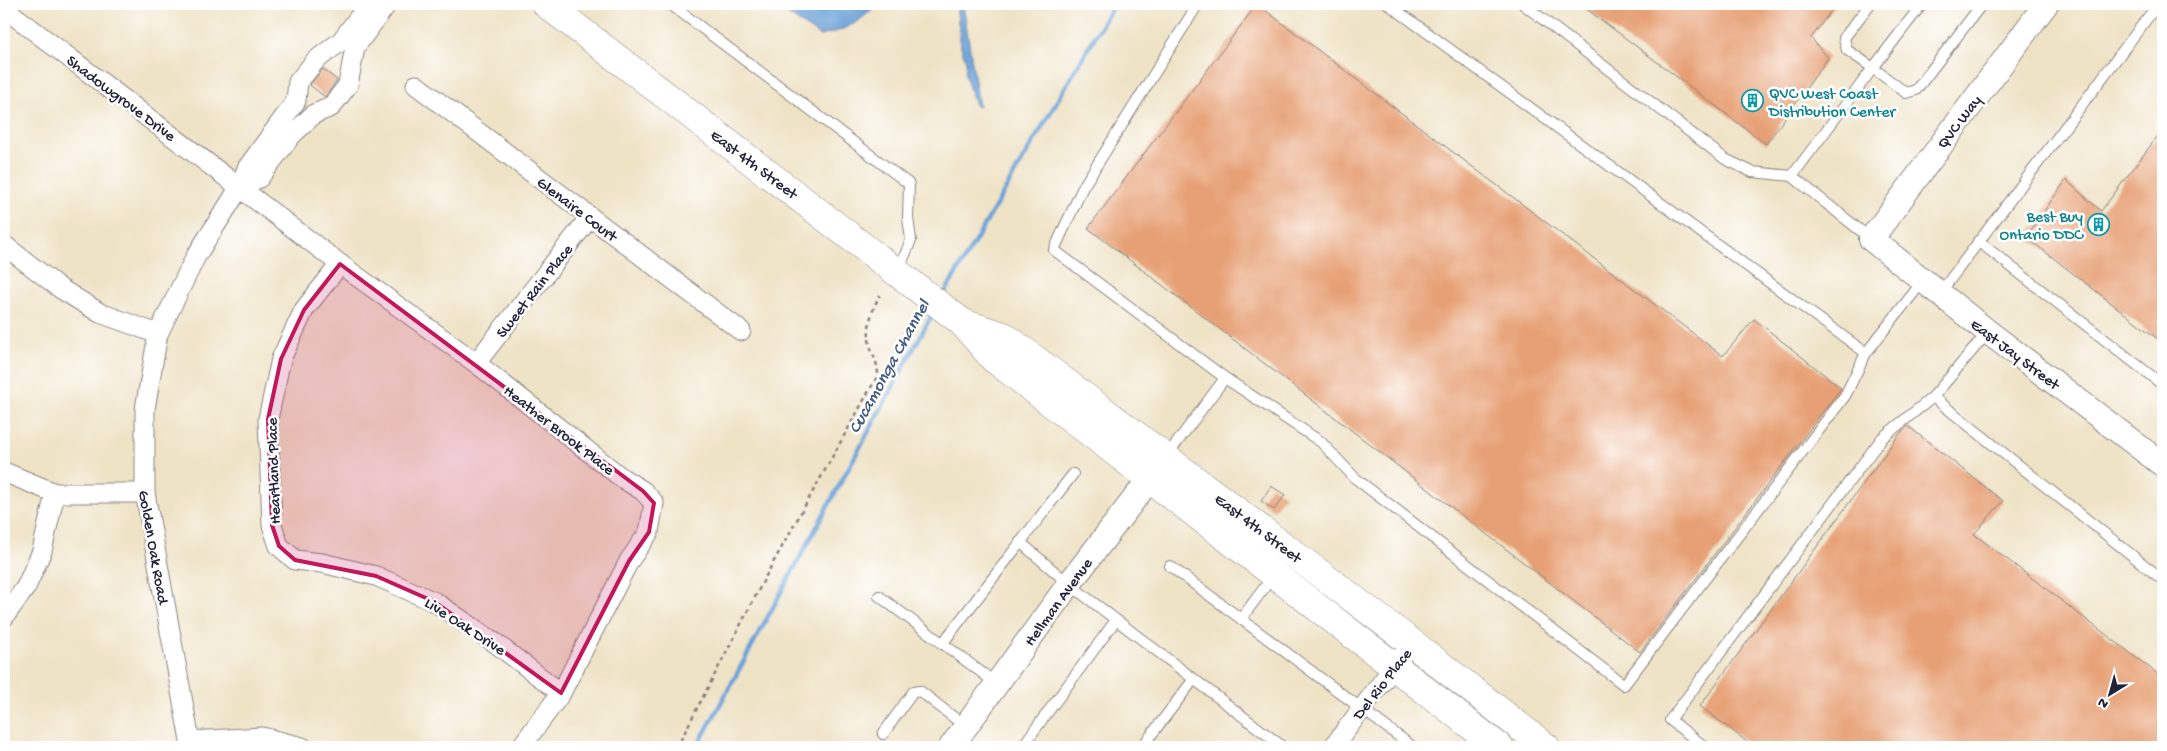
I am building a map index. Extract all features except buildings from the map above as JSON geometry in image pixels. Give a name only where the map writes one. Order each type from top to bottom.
[{"type":"main road","name":"East 4th Street","points":[[546,4],[963,323],[994,359],[1499,747]]},
{"type":"main road","name":"East 4th Street","points":[[963,323],[1004,336],[1412,642],[1546,747]]},
{"type":"street","name":"Golden Oak Road","points":[[190,744],[144,493],[146,409],[158,334],[196,256],[240,187],[246,168],[296,101],[298,82],[314,61],[341,41],[369,4]]},
{"type":"street","name":"Golden Oak Road","points":[[240,187],[259,178],[291,136],[314,114],[331,107],[348,85],[355,47],[387,4]]},
{"type":"street","name":"QVC Way","points":[[1871,239],[2046,4]]},
{"type":"street","name":"Shadowgrove Drive","points":[[4,8],[240,187]]},
{"type":"street","name":"Glenaire Court","points":[[416,85],[741,331]]},
{"type":"street","name":"Heather Brook Place","points":[[240,187],[340,264],[476,363],[622,478],[643,490],[654,503],[649,532],[629,561],[562,692],[521,747]]},
{"type":"street","name":"Sweet Rain Place","points":[[476,363],[590,217]]},
{"type":"street","name":"East Jay Street","points":[[1871,239],[1988,332],[2163,465]]},
{"type":"street","points":[[4,245],[61,289],[100,312],[158,334]]},
{"type":"street","name":"Heartland Place","points":[[279,546],[272,525],[268,419],[280,359],[304,310],[340,264]]},
{"type":"street","name":"Hellman Avenue","points":[[951,747],[1069,584],[1166,457]]},
{"type":"street","points":[[4,472],[55,493],[144,493]]},
{"type":"street","points":[[4,617],[26,587],[42,551],[55,493]]},
{"type":"street","name":"Live Oak Drive","points":[[279,546],[295,560],[322,563],[376,576],[435,602],[562,692]]},
{"type":"street","name":"Del Rio Place","points":[[1332,747],[1412,642]]},
{"type":"street","points":[[190,744],[262,737],[302,747]]},
{"type":"lane","points":[[670,4],[909,184],[908,218],[911,240],[897,272]]},
{"type":"lane","points":[[1198,4],[1083,187],[1054,250],[1224,378],[1321,442],[1355,478],[1624,685],[1845,396],[1866,353],[1978,241],[2158,4]]},
{"type":"lane","points":[[1388,4],[1866,353]]},
{"type":"lane","points":[[1523,4],[1726,159],[1752,172],[1792,176],[1871,239]]},
{"type":"lane","points":[[1870,4],[1844,38],[1847,50],[1906,93],[1916,90],[1982,4]]},
{"type":"lane","points":[[1792,176],[1922,4]]},
{"type":"lane","points":[[1978,241],[2163,384]]},
{"type":"lane","points":[[1705,747],[1670,720],[1882,438],[1933,397],[1988,332]]},
{"type":"lane","points":[[1166,457],[1224,378]]},
{"type":"lane","points":[[1933,397],[2163,580]]},
{"type":"lane","points":[[942,644],[1073,474]]},
{"type":"lane","points":[[1020,542],[1069,584],[1283,747]]},
{"type":"lane","points":[[1170,566],[1413,747]]},
{"type":"lane","points":[[1241,619],[1274,575]]},
{"type":"lane","points":[[879,596],[997,684]]},
{"type":"lane","points":[[1022,747],[1116,620]]},
{"type":"lane","points":[[1142,747],[1194,679]]},
{"type":"lane","points":[[883,734],[913,692],[920,691],[966,727]]},
{"type":"path","points":[[677,747],[769,570],[878,375],[878,362],[870,345],[869,328],[875,304],[880,296]]},
{"type":"highlighted area","points":[[340,264],[643,491],[654,503],[649,532],[629,561],[561,693],[435,602],[376,576],[295,560],[279,546],[272,525],[268,419],[281,359],[304,310]]},
{"type":"water","points":[[772,4],[878,4],[852,25],[820,36]]},
{"type":"water","points":[[956,4],[963,4],[979,107],[975,105],[965,75],[966,62],[961,47]]},
{"type":"waterway","name":"Cucamonga Channel","points":[[943,296],[1114,4]]},
{"type":"waterway","name":"Cucamonga Channel","points":[[697,747],[934,311]]},
{"type":"place","name":"QVC West Coast Distribution Center","points":[[1753,101]]},
{"type":"place","name":"Best Buy Ontario DDC","points":[[2099,224]]}]
